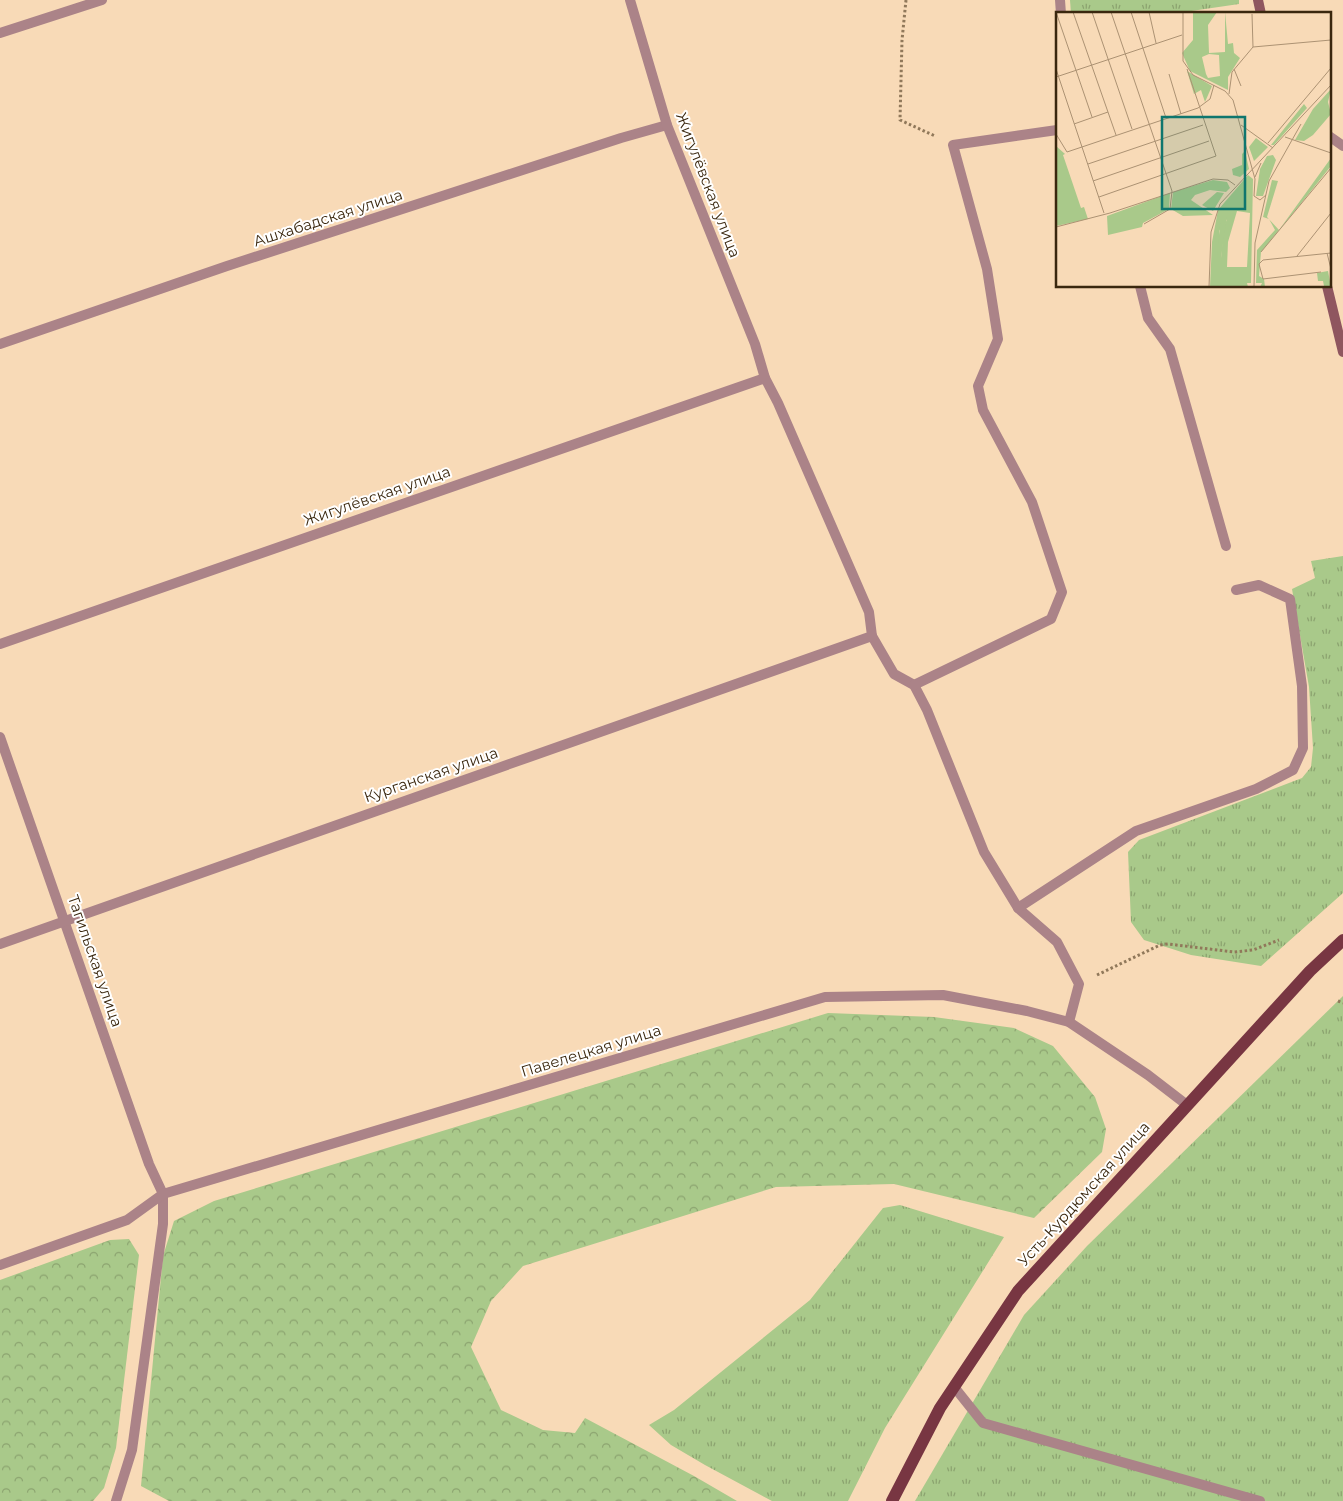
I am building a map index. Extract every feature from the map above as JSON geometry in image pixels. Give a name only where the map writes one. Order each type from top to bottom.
[{"type":"main road","points":[[1327,288],[1343,352]]},
{"type":"main road","name":"Усть-Курдюмская улица","points":[[892,1501],[940,1408],[1018,1291],[1310,971],[1343,940]]},
{"type":"street","points":[[62,0],[66,11]]},
{"type":"street","points":[[0,33],[102,0]]},
{"type":"street","name":"Жигулёвская улица","points":[[630,0],[667,125],[755,344],[765,378],[778,403],[869,612],[872,636]]},
{"type":"street","name":"Ашхабадская улица","points":[[0,344],[236,263],[621,138],[667,125]]},
{"type":"street","points":[[914,684],[1051,619],[1062,592],[1032,502],[983,410],[978,386],[998,339],[987,270],[953,145],[1056,130]]},
{"type":"street","points":[[1330,137],[1343,146]]},
{"type":"street","points":[[1140,288],[1148,318],[1170,349],[1226,546]]},
{"type":"street","name":"Жигулёвская улица","points":[[0,644],[765,378]]},
{"type":"street","points":[[1018,908],[1136,831],[1256,789],[1293,770],[1303,748],[1302,686],[1290,599],[1259,585],[1236,590]]},
{"type":"street","points":[[872,636],[894,674],[914,684],[927,710],[984,852],[1018,908],[1057,942],[1080,984],[1069,1022]]},
{"type":"street","name":"Курганская улица","points":[[0,944],[872,636]]},
{"type":"street","name":"Тагильская улица","points":[[0,737],[149,1164],[163,1194]]},
{"type":"street","name":"Павелецкая улица","points":[[0,1265],[127,1220],[163,1194],[825,997],[942,995],[1027,1011],[1069,1022],[1148,1075],[1187,1105]]},
{"type":"street","points":[[116,1501],[132,1450],[163,1224],[163,1194]]},
{"type":"street","points":[[955,1388],[983,1423],[1260,1501]]},
{"type":"path","points":[[906,0],[902,40],[900,120],[953,145]]},
{"type":"path","points":[[1080,984],[1160,945],[1168,944],[1234,952],[1254,950],[1279,940]]},
{"type":"path","points":[[1338,1001],[1343,1003]]},
{"type":"green space","points":[[1070,0],[1239,0],[1239,4],[1185,12],[1071,12]]},
{"type":"green space","points":[[1343,556],[1343,893],[1261,966],[1191,955],[1144,940],[1131,922],[1128,852],[1139,840],[1302,778],[1311,767],[1313,748],[1309,687],[1292,589],[1315,578],[1311,561]]},
{"type":"green space","points":[[1343,996],[1343,1501],[915,1501],[1024,1315],[1087,1246]]},
{"type":"green space","points":[[828,1013],[934,1017],[1014,1028],[1053,1046],[1095,1097],[1106,1129],[1102,1152],[1034,1218],[894,1184],[776,1187],[523,1266],[491,1301],[471,1347],[501,1410],[543,1430],[575,1433],[585,1418],[737,1501],[169,1501],[141,1486],[163,1256],[174,1221],[214,1201]]},
{"type":"green space","points":[[900,1205],[1004,1237],[885,1428],[848,1501],[772,1501],[671,1445],[649,1425],[674,1410],[810,1300],[883,1208]]},
{"type":"green space","points":[[129,1239],[139,1255],[116,1448],[104,1488],[93,1501],[0,1501],[0,1280],[110,1240]]}]
